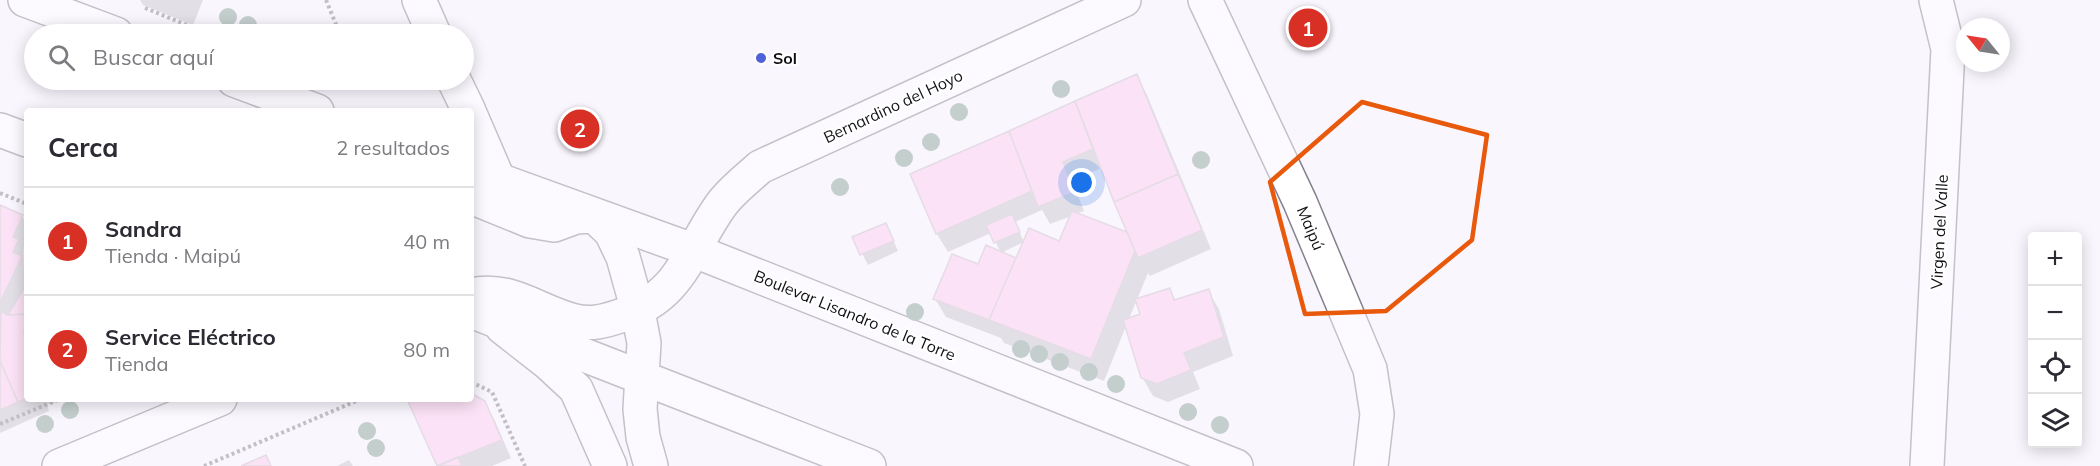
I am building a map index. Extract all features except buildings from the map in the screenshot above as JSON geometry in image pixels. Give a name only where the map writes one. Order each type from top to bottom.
[{"type":"street","points":[[25,0],[89,24]]},
{"type":"street","points":[[419,0],[430,24]]},
{"type":"street","name":"Bernardino del Hoyo","points":[[638,311],[675,281],[723,202],[760,167],[1124,0]]},
{"type":"street","name":"Maipú","points":[[1205,0],[1300,202],[1370,369],[1377,414],[1371,466]]},
{"type":"street","name":"Virgen del Valle","points":[[1927,466],[1948,49],[1936,0]]},
{"type":"street","points":[[261,90],[309,108]]},
{"type":"street","points":[[459,90],[468,108]]},
{"type":"street","points":[[474,129],[485,176]]},
{"type":"street","points":[[0,130],[24,139]]},
{"type":"street","name":"Boulevar Lisandro de la Torre","points":[[485,176],[694,251],[1236,466]]},
{"type":"street","points":[[474,198],[530,221],[554,225],[576,217],[594,216],[611,232],[623,257],[644,343],[640,409],[651,466]]},
{"type":"street","points":[[478,308],[493,292],[516,298],[575,321],[590,323],[638,311]]},
{"type":"street","points":[[478,308],[642,378],[869,466]]},
{"type":"street","points":[[478,308],[548,363],[576,389],[610,466]]},
{"type":"street","points":[[59,466],[213,402]]},
{"type":"path","points":[[326,0],[336,24]]},
{"type":"path","points":[[136,4],[185,24]]},
{"type":"path","points":[[0,193],[24,203]]},
{"type":"path","points":[[474,383],[492,392],[525,466]]},
{"type":"path","points":[[0,424],[53,402]]},
{"type":"path","points":[[204,466],[354,402]]},
{"type":"highlighted area","points":[[1362,102],[1487,135],[1472,240],[1386,311],[1305,314],[1270,182]]},
{"type":"place","name":"Sandra","points":[[1308,28]]},
{"type":"place","name":"Sol","points":[[761,58]]},
{"type":"place","name":"Service Eléctrico","points":[[580,129]]}]
